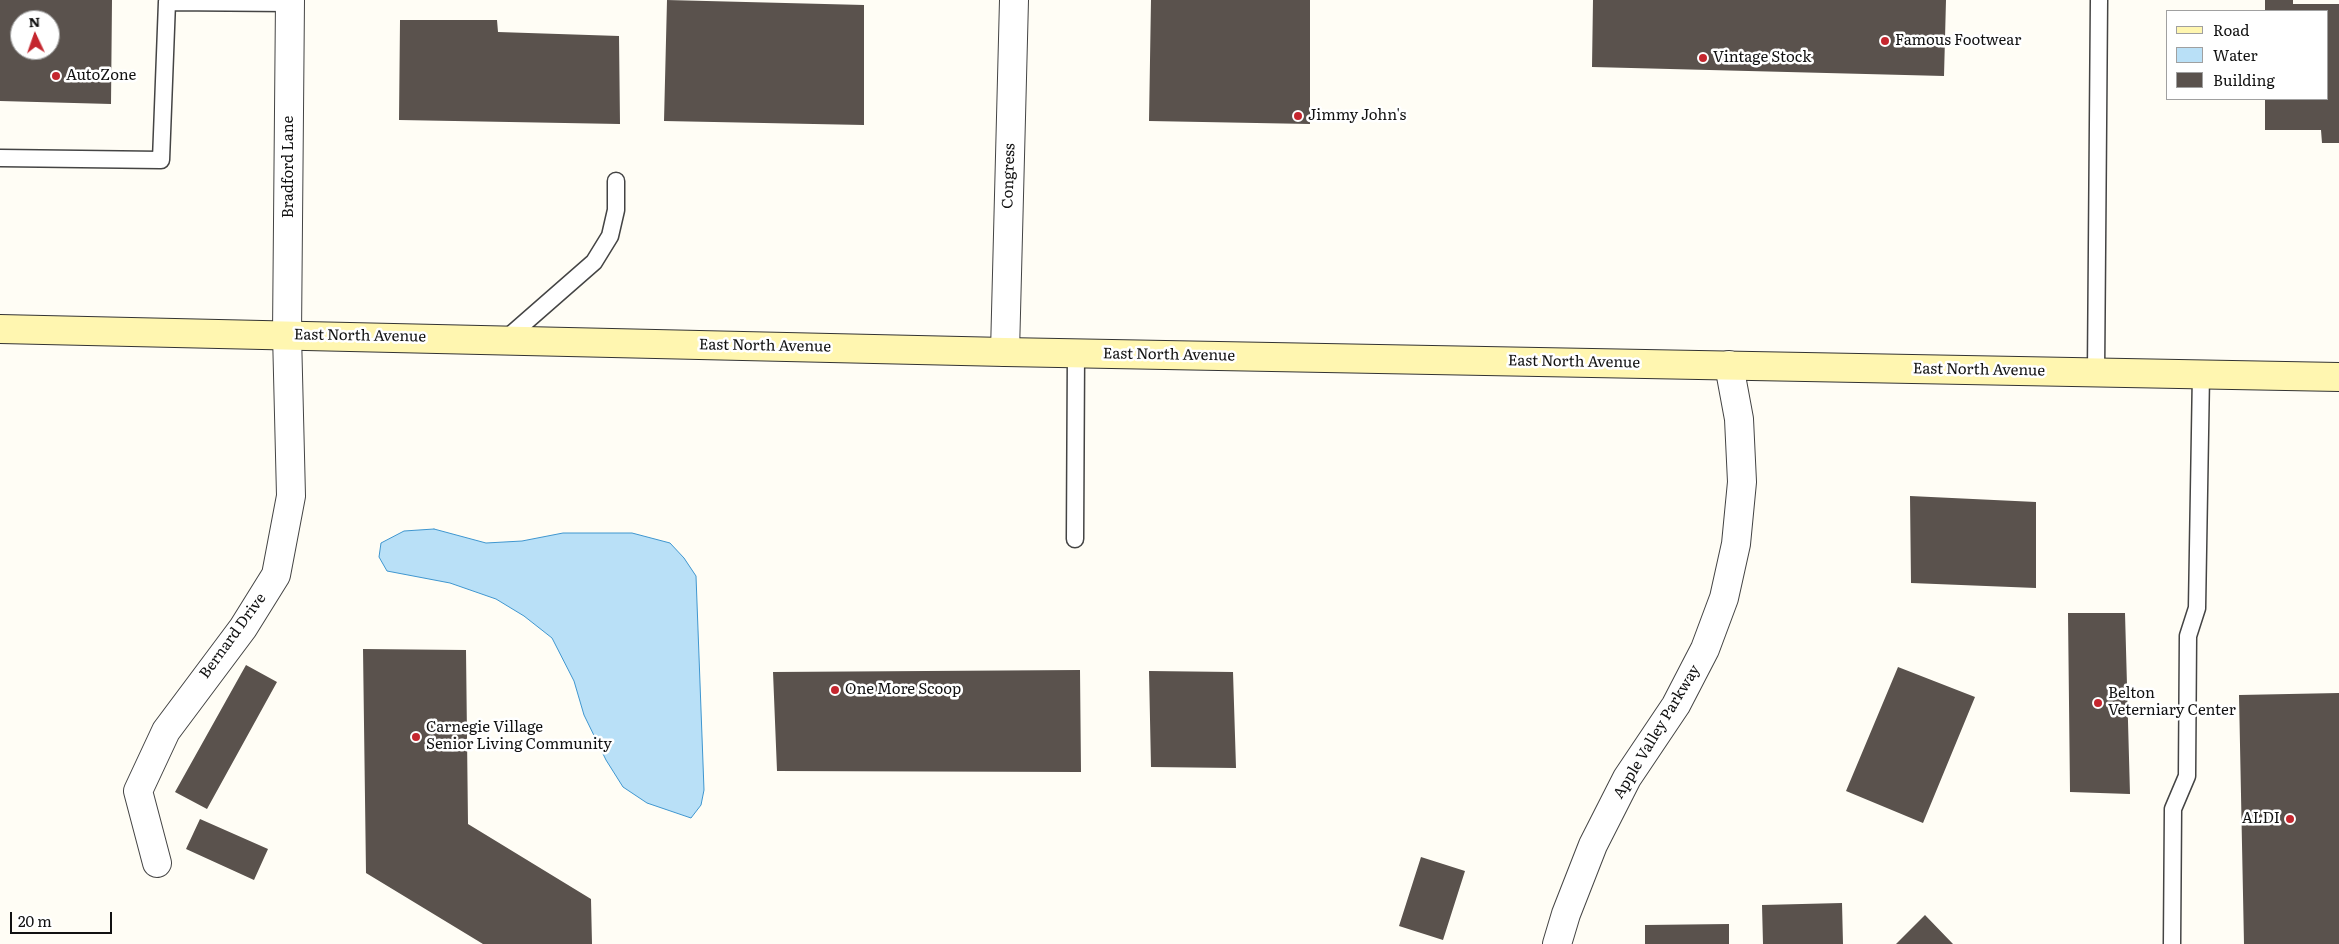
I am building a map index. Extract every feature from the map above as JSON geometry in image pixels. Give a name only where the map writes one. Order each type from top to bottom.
[{"type":"main road","name":"East North Avenue","points":[[0,329],[506,339],[1005,352],[2339,376]]},
{"type":"street","name":"Congress","points":[[1005,352],[1014,0]]},
{"type":"street","name":"Bradford Lane","points":[[287,334],[290,1]]},
{"type":"street","name":"Bernard Drive","points":[[157,863],[138,790],[166,731],[243,628],[276,575],[291,496],[287,334]]},
{"type":"street","name":"Apple Valley Parkway","points":[[1557,944],[1566,914],[1593,845],[1627,778],[1680,697],[1705,649],[1724,598],[1736,544],[1742,482],[1739,419],[1729,365]]},
{"type":"lane","points":[[2096,372],[2099,0]]},
{"type":"lane","points":[[0,158],[161,160],[167,2],[290,1]]},
{"type":"lane","points":[[506,339],[594,262],[610,236],[616,210],[616,181]]},
{"type":"lane","points":[[1075,539],[1076,353]]},
{"type":"lane","points":[[2172,944],[2173,809],[2187,776],[2188,636],[2197,608],[2201,374]]},
{"type":"water","points":[[434,529],[486,543],[522,541],[563,533],[632,533],[670,543],[684,558],[696,576],[704,790],[701,805],[691,818],[647,803],[623,787],[606,760],[584,715],[574,681],[552,638],[524,616],[496,599],[450,583],[387,571],[379,557],[381,543],[404,531]]},
{"type":"building","name":"AutoZone","points":[[0,0],[112,0],[111,104],[0,101]]},
{"type":"building","points":[[667,0],[864,5],[864,125],[664,121]]},
{"type":"building","points":[[1151,0],[1310,0],[1310,124],[1149,121]]},
{"type":"building","points":[[1593,0],[1946,0],[1944,76],[1592,67]]},
{"type":"building","points":[[2265,0],[2293,0],[2293,4],[2339,4],[2339,143],[2322,143],[2321,130],[2265,130],[2265,100],[2329,100],[2329,10],[2265,10]]},
{"type":"building","points":[[400,20],[497,20],[498,32],[619,36],[620,124],[399,120]]},
{"type":"building","points":[[1910,496],[2036,502],[2036,588],[1911,583]]},
{"type":"building","name":"Belton Veterniary Center","points":[[2068,613],[2125,613],[2130,794],[2070,792]]},
{"type":"building","name":"Carnegie Village Senior Living Community","points":[[363,649],[466,650],[468,824],[591,899],[592,944],[483,944],[366,873]]},
{"type":"building","points":[[246,665],[277,682],[207,809],[175,792]]},
{"type":"building","points":[[1898,667],[1975,697],[1923,823],[1846,791]]},
{"type":"building","points":[[1080,670],[1081,772],[777,771],[773,672]]},
{"type":"building","points":[[1149,671],[1233,672],[1236,768],[1151,767]]},
{"type":"building","name":"ALDI","points":[[2339,693],[2339,944],[2244,944],[2239,695]]},
{"type":"building","points":[[200,819],[268,849],[254,880],[186,849]]},
{"type":"building","points":[[1421,857],[1465,871],[1443,940],[1399,926]]},
{"type":"building","points":[[1842,903],[1843,944],[1763,944],[1762,905]]},
{"type":"building","points":[[1925,915],[1953,944],[1896,944]]},
{"type":"building","points":[[1729,924],[1729,944],[1645,944],[1645,925]]},
{"type":"place","name":"Famous Footwear","points":[[1885,41]]},
{"type":"place","name":"Vintage Stock","points":[[1703,58]]},
{"type":"place","name":"AutoZone","points":[[56,76]]},
{"type":"place","name":"Jimmy John's","points":[[1298,116]]},
{"type":"place","name":"One More Scoop","points":[[835,690]]},
{"type":"place","name":"Belton Veterniary Center","points":[[2098,703]]},
{"type":"place","name":"Carnegie Village Senior Living Community","points":[[416,737]]},
{"type":"place","name":"ALDI","points":[[2290,819]]}]
